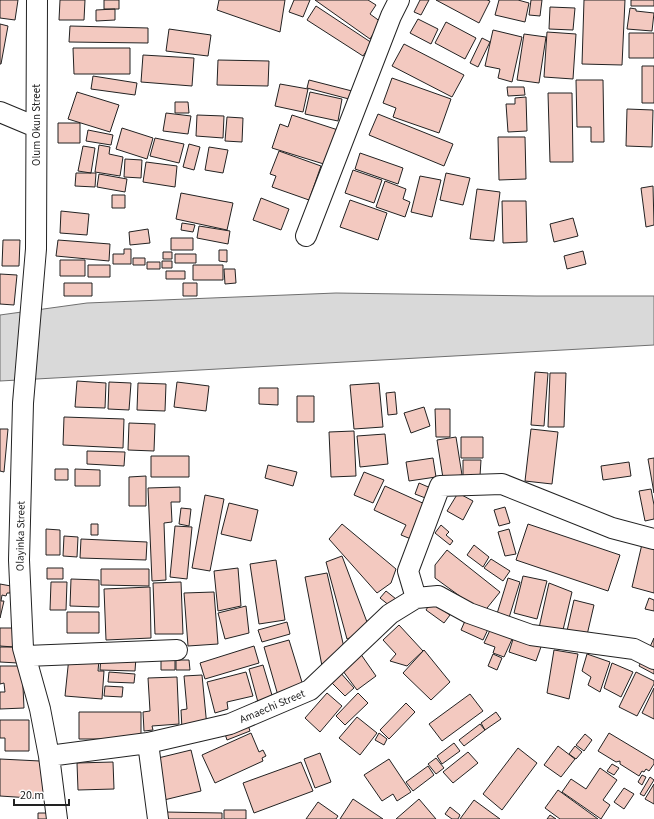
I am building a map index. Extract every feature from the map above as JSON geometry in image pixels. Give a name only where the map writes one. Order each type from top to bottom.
[{"type":"street","name":"Olum Okun Street","points":[[36,249],[37,0]]},
{"type":"street","points":[[306,236],[388,24],[399,0]]},
{"type":"street","points":[[0,112],[36,127]]},
{"type":"street","name":"Olayinka Street","points":[[36,249],[23,403],[19,560],[24,652],[40,709],[49,756],[57,819]]},
{"type":"street","points":[[654,539],[612,528],[502,484],[440,486],[408,571],[416,598],[438,596],[469,613],[531,635],[634,649],[654,659]]},
{"type":"street","name":"Amaechi Street","points":[[49,756],[148,743],[230,724],[310,690],[390,614],[416,598]]},
{"type":"street","points":[[24,652],[177,650]]},
{"type":"street","points":[[148,743],[158,819]]},
{"type":"shaded area","points":[[336,293],[654,296],[654,345],[0,381],[0,315],[87,303]]},
{"type":"building","points":[[0,0],[18,0],[15,20],[0,18]]},
{"type":"building","points":[[60,0],[85,0],[84,20],[59,20]]},
{"type":"building","points":[[104,0],[119,0],[119,9],[104,9]]},
{"type":"building","points":[[219,0],[285,0],[280,32],[217,10]]},
{"type":"building","points":[[294,0],[310,0],[303,17],[289,12]]},
{"type":"building","points":[[315,0],[368,0],[376,5],[370,14],[381,22],[370,39]]},
{"type":"building","points":[[420,0],[429,0],[421,15],[414,12]]},
{"type":"building","points":[[436,0],[487,0],[490,1],[479,23]]},
{"type":"building","points":[[499,0],[518,0],[529,3],[525,22],[495,15]]},
{"type":"building","points":[[531,0],[542,0],[540,16],[529,15]]},
{"type":"building","points":[[584,0],[625,0],[622,65],[582,64]]},
{"type":"building","points":[[631,0],[654,0],[654,6],[631,6]]},
{"type":"building","points":[[316,6],[372,43],[363,56],[307,20]]},
{"type":"building","points":[[550,7],[575,8],[573,30],[549,29]]},
{"type":"building","points":[[630,8],[636,9],[636,11],[654,13],[652,31],[627,29]]},
{"type":"building","points":[[115,9],[115,20],[96,21],[96,10]]},
{"type":"building","points":[[418,19],[438,29],[431,44],[410,33]]},
{"type":"building","points":[[446,22],[476,38],[465,59],[435,43]]},
{"type":"building","points":[[0,24],[8,26],[1,64],[0,64]]},
{"type":"building","points":[[70,26],[148,28],[148,43],[69,42]]},
{"type":"building","points":[[169,29],[211,35],[208,56],[166,51]]},
{"type":"building","points":[[493,30],[522,37],[512,82],[498,78],[500,69],[485,66]]},
{"type":"building","points":[[547,32],[576,34],[573,79],[544,77]]},
{"type":"building","points":[[629,33],[654,33],[654,58],[629,58]]},
{"type":"building","points":[[524,34],[546,37],[539,83],[517,80]]},
{"type":"building","points":[[482,38],[490,42],[478,67],[470,63]]},
{"type":"building","points":[[404,44],[464,75],[452,97],[392,66]]},
{"type":"building","points":[[73,48],[130,48],[130,74],[74,74]]},
{"type":"building","points":[[143,55],[194,58],[192,86],[141,82]]},
{"type":"building","points":[[218,60],[269,61],[268,86],[217,85]]},
{"type":"building","points":[[642,66],[654,66],[654,103],[642,103]]},
{"type":"building","points":[[93,76],[137,83],[135,95],[91,89]]},
{"type":"building","points":[[392,78],[451,99],[439,133],[393,117],[396,108],[383,103]]},
{"type":"building","points":[[309,80],[352,91],[349,99],[307,88]]},
{"type":"building","points":[[576,80],[603,80],[604,142],[591,142],[591,127],[577,127]]},
{"type":"building","points":[[280,84],[308,89],[303,112],[275,106]]},
{"type":"building","points":[[507,87],[524,87],[525,95],[508,96]]},
{"type":"building","points":[[77,92],[119,105],[110,132],[68,119]]},
{"type":"building","points":[[310,92],[342,99],[338,121],[305,114]]},
{"type":"building","points":[[548,93],[572,93],[573,162],[550,162]]},
{"type":"building","points":[[526,97],[527,131],[508,132],[506,104],[515,104],[515,98]]},
{"type":"building","points":[[175,102],[188,102],[189,113],[175,113]]},
{"type":"building","points":[[627,109],[653,110],[652,147],[626,146]]},
{"type":"building","points":[[166,113],[191,116],[188,134],[163,131]]},
{"type":"building","points":[[378,114],[453,144],[444,166],[369,135]]},
{"type":"building","points":[[197,115],[224,116],[223,138],[196,136]]},
{"type":"building","points":[[292,115],[338,130],[327,165],[272,148],[280,124],[288,127]]},
{"type":"building","points":[[227,117],[243,118],[242,142],[225,141]]},
{"type":"building","points":[[58,123],[80,123],[80,143],[58,143]]},
{"type":"building","points":[[122,128],[153,138],[147,159],[116,149]]},
{"type":"building","points":[[88,130],[113,135],[111,145],[86,141]]},
{"type":"building","points":[[498,137],[525,137],[526,179],[499,180]]},
{"type":"building","points":[[155,138],[184,144],[179,163],[150,156]]},
{"type":"building","points":[[189,144],[200,147],[194,170],[183,167]]},
{"type":"building","points":[[99,145],[110,147],[109,154],[123,157],[120,176],[95,172]]},
{"type":"building","points":[[83,146],[95,148],[91,173],[78,171]]},
{"type":"building","points":[[209,147],[228,150],[223,173],[205,170]]},
{"type":"building","points":[[279,151],[321,166],[309,200],[272,187],[276,176],[270,174]]},
{"type":"building","points":[[360,153],[403,168],[398,184],[355,169]]},
{"type":"building","points":[[125,159],[142,160],[141,178],[124,177]]},
{"type":"building","points":[[146,162],[177,166],[175,187],[143,182]]},
{"type":"building","points":[[353,170],[382,180],[374,203],[345,193]]},
{"type":"building","points":[[76,173],[96,173],[95,187],[75,186]]},
{"type":"building","points":[[446,173],[470,178],[463,205],[440,200]]},
{"type":"building","points":[[99,174],[127,179],[125,192],[97,187]]},
{"type":"building","points":[[420,176],[441,180],[432,217],[411,212]]},
{"type":"building","points":[[385,181],[406,189],[403,199],[410,202],[405,217],[376,207]]},
{"type":"building","points":[[653,186],[654,225],[646,227],[641,188]]},
{"type":"building","points":[[477,189],[500,192],[494,241],[470,239]]},
{"type":"building","points":[[181,193],[233,203],[227,230],[176,219]]},
{"type":"building","points":[[112,195],[125,195],[125,208],[112,208]]},
{"type":"building","points":[[261,198],[289,209],[281,230],[253,220]]},
{"type":"building","points":[[350,200],[387,213],[378,240],[340,227]]},
{"type":"building","points":[[502,201],[526,201],[527,242],[503,243]]},
{"type":"building","points":[[61,211],[89,214],[87,235],[60,233]]},
{"type":"building","points":[[573,218],[578,236],[554,242],[550,224]]},
{"type":"building","points":[[182,223],[195,225],[193,232],[181,230]]},
{"type":"building","points":[[199,226],[230,231],[228,244],[197,238]]},
{"type":"building","points":[[148,229],[150,243],[130,245],[129,232]]},
{"type":"building","points":[[171,238],[193,238],[193,250],[171,250]]},
{"type":"building","points":[[3,240],[20,240],[19,266],[2,266]]},
{"type":"building","points":[[58,240],[110,244],[109,261],[56,256]]},
{"type":"building","points":[[124,249],[131,249],[131,264],[113,264],[113,254],[124,254]]},
{"type":"building","points":[[219,250],[227,250],[227,262],[219,261]]},
{"type":"building","points":[[583,251],[586,264],[567,269],[564,256]]},
{"type":"building","points":[[163,252],[172,252],[172,259],[163,259]]},
{"type":"building","points":[[175,254],[196,254],[196,263],[175,263]]},
{"type":"building","points":[[133,258],[145,258],[145,265],[133,265]]},
{"type":"building","points":[[60,260],[85,260],[85,276],[60,276]]},
{"type":"building","points":[[162,261],[172,261],[172,268],[162,268]]},
{"type":"building","points":[[147,262],[160,262],[160,269],[147,269]]},
{"type":"building","points":[[88,265],[110,265],[110,277],[88,277]]},
{"type":"building","points":[[193,265],[223,265],[223,280],[193,280]]},
{"type":"building","points":[[224,269],[235,269],[236,283],[225,284]]},
{"type":"building","points":[[166,271],[185,271],[185,279],[166,279]]},
{"type":"building","points":[[0,274],[17,275],[14,305],[0,304]]},
{"type":"building","points":[[64,283],[92,283],[92,296],[64,296]]},
{"type":"building","points":[[183,283],[197,283],[197,296],[183,296]]},
{"type":"building","points":[[535,372],[548,373],[544,426],[531,425]]},
{"type":"building","points":[[550,373],[566,373],[564,427],[548,427]]},
{"type":"building","points":[[77,381],[106,383],[105,408],[75,407]]},
{"type":"building","points":[[109,382],[131,383],[129,410],[108,409]]},
{"type":"building","points":[[177,382],[209,386],[206,411],[174,407]]},
{"type":"building","points":[[138,383],[166,384],[165,411],[137,410]]},
{"type":"building","points":[[379,383],[383,427],[354,429],[350,385]]},
{"type":"building","points":[[259,388],[278,388],[278,405],[259,404]]},
{"type":"building","points":[[395,392],[397,414],[388,415],[386,393]]},
{"type":"building","points":[[297,396],[314,396],[314,422],[297,422]]},
{"type":"building","points":[[424,407],[430,426],[411,433],[404,413]]},
{"type":"building","points":[[435,409],[450,409],[450,437],[436,437]]},
{"type":"building","points":[[64,417],[124,419],[123,448],[63,445]]},
{"type":"building","points":[[129,423],[155,424],[154,451],[128,450]]},
{"type":"building","points":[[0,429],[8,429],[4,472],[0,471]]},
{"type":"building","points":[[531,429],[558,432],[552,484],[525,481]]},
{"type":"building","points":[[354,431],[356,476],[331,477],[329,432]]},
{"type":"building","points":[[385,434],[388,464],[360,467],[357,436]]},
{"type":"building","points":[[456,437],[462,475],[443,478],[437,440]]},
{"type":"building","points":[[461,437],[483,437],[483,458],[461,458]]},
{"type":"building","points":[[87,451],[125,452],[124,466],[87,464]]},
{"type":"building","points":[[151,456],[189,456],[189,477],[151,477]]},
{"type":"building","points":[[433,458],[436,477],[409,481],[406,462]]},
{"type":"building","points":[[654,458],[654,493],[648,459]]},
{"type":"building","points":[[463,460],[481,460],[480,476],[463,476]]},
{"type":"building","points":[[629,462],[631,476],[603,480],[601,466]]},
{"type":"building","points":[[268,465],[297,472],[293,486],[265,478]]},
{"type":"building","points":[[55,469],[68,469],[68,480],[55,480]]},
{"type":"building","points":[[75,469],[100,470],[100,486],[75,486]]},
{"type":"building","points":[[364,472],[384,480],[373,503],[354,495]]},
{"type":"building","points":[[146,476],[146,506],[129,506],[129,477]]},
{"type":"building","points":[[419,483],[433,489],[428,499],[415,494]]},
{"type":"building","points":[[385,486],[427,505],[411,539],[401,535],[406,525],[374,510]]},
{"type":"building","points":[[180,487],[180,502],[171,502],[172,522],[164,523],[166,580],[152,581],[148,488]]},
{"type":"building","points":[[651,489],[654,505],[654,519],[645,521],[639,491]]},
{"type":"building","points":[[458,493],[473,501],[463,520],[447,511]]},
{"type":"building","points":[[205,495],[224,499],[210,571],[192,568]]},
{"type":"building","points":[[229,503],[258,510],[251,541],[221,534]]},
{"type":"building","points":[[505,507],[510,523],[499,526],[494,510]]},
{"type":"building","points":[[181,508],[191,509],[189,526],[179,524]]},
{"type":"building","points":[[91,524],[98,524],[98,535],[91,535]]},
{"type":"building","points":[[342,524],[396,569],[391,583],[377,593],[329,539]]},
{"type":"building","points":[[528,524],[620,555],[608,591],[516,560]]},
{"type":"building","points":[[441,525],[449,532],[446,535],[453,541],[450,545],[435,533]]},
{"type":"building","points":[[175,526],[192,527],[187,579],[170,577]]},
{"type":"building","points":[[46,529],[60,530],[60,555],[46,555]]},
{"type":"building","points":[[509,529],[516,554],[505,556],[498,532]]},
{"type":"building","points":[[64,536],[78,537],[77,557],[63,556]]},
{"type":"building","points":[[81,539],[147,542],[146,560],[80,558]]},
{"type":"building","points":[[642,544],[654,547],[654,593],[632,587]]},
{"type":"building","points":[[474,545],[489,557],[483,567],[467,555]]},
{"type":"building","points":[[447,550],[500,592],[483,613],[435,578],[435,565]]},
{"type":"building","points":[[342,556],[370,630],[347,639],[326,562]]},
{"type":"building","points":[[491,559],[510,571],[503,581],[484,568]]},
{"type":"building","points":[[276,560],[285,620],[259,624],[250,564]]},
{"type":"building","points":[[47,568],[63,568],[63,579],[47,579]]},
{"type":"building","points":[[238,568],[241,606],[218,611],[214,571]]},
{"type":"building","points":[[101,569],[149,569],[149,586],[101,585]]},
{"type":"building","points":[[327,573],[345,652],[322,666],[305,577]]},
{"type":"building","points":[[523,576],[547,581],[537,619],[514,613]]},
{"type":"building","points":[[508,578],[520,582],[508,621],[496,617]]},
{"type":"building","points":[[71,579],[99,580],[99,607],[70,606]]},
{"type":"building","points":[[51,582],[67,582],[66,610],[50,610]]},
{"type":"building","points":[[181,582],[183,634],[155,634],[153,583]]},
{"type":"building","points":[[549,583],[572,592],[563,630],[539,628]]},
{"type":"building","points":[[0,584],[11,586],[10,593],[7,593],[6,596],[2,595],[1,601],[4,601],[0,618]]},
{"type":"building","points":[[150,587],[151,638],[106,640],[104,589]]},
{"type":"building","points":[[386,591],[396,599],[390,606],[380,598]]},
{"type":"building","points":[[214,592],[218,644],[188,646],[184,593]]},
{"type":"building","points":[[649,598],[654,600],[654,611],[645,609]]},
{"type":"building","points":[[574,600],[594,605],[587,635],[567,631]]},
{"type":"building","points":[[431,602],[450,615],[444,623],[426,610]]},
{"type":"building","points":[[246,606],[249,633],[225,639],[218,613]]},
{"type":"building","points":[[67,612],[99,612],[99,633],[67,633]]},
{"type":"building","points":[[468,614],[490,625],[483,640],[461,630]]},
{"type":"building","points":[[287,622],[290,634],[262,642],[258,630]]},
{"type":"building","points":[[399,625],[423,651],[407,666],[390,661],[396,654],[383,640]]},
{"type":"building","points":[[0,628],[15,628],[14,647],[0,646]]},
{"type":"building","points":[[491,628],[513,637],[504,657],[493,653],[495,647],[484,643]]},
{"type":"building","points":[[514,636],[542,644],[536,661],[509,652]]},
{"type":"building","points":[[654,638],[654,652],[649,649]]},
{"type":"building","points":[[289,640],[305,692],[279,699],[264,647]]},
{"type":"building","points":[[254,646],[259,663],[205,679],[200,663]]},
{"type":"building","points":[[0,647],[18,647],[18,663],[0,662]]},
{"type":"building","points":[[424,650],[450,682],[431,700],[403,673]]},
{"type":"building","points":[[554,650],[578,654],[569,699],[547,693]]},
{"type":"building","points":[[360,653],[376,676],[357,690],[340,667]]},
{"type":"building","points":[[493,654],[502,658],[497,670],[488,666]]},
{"type":"building","points":[[587,654],[610,662],[600,692],[588,685],[591,677],[582,671]]},
{"type":"building","points":[[101,656],[136,657],[135,671],[100,670]]},
{"type":"building","points":[[644,656],[654,661],[654,674],[639,666]]},
{"type":"building","points":[[69,657],[99,660],[98,671],[104,671],[102,699],[65,696]]},
{"type":"building","points":[[161,658],[175,658],[175,670],[161,670]]},
{"type":"building","points":[[176,660],[189,660],[190,670],[176,670]]},
{"type":"building","points":[[612,663],[633,672],[621,697],[604,688]]},
{"type":"building","points":[[263,665],[274,702],[259,706],[249,669]]},
{"type":"building","points":[[0,666],[22,666],[24,708],[0,709],[0,692],[5,692],[4,683],[0,684]]},
{"type":"building","points":[[339,671],[354,688],[345,696],[330,681]]},
{"type":"building","points":[[109,672],[135,674],[134,683],[108,682]]},
{"type":"building","points":[[246,672],[253,696],[227,702],[228,709],[215,713],[207,682]]},
{"type":"building","points":[[636,672],[654,681],[654,684],[637,716],[619,707]]},
{"type":"building","points":[[202,675],[207,727],[182,729],[181,710],[187,709],[184,676]]},
{"type":"building","points":[[177,677],[179,724],[152,726],[153,730],[144,731],[143,712],[150,711],[148,678]]},
{"type":"building","points":[[105,686],[123,687],[122,697],[104,696]]},
{"type":"building","points":[[654,688],[654,719],[642,713]]},
{"type":"building","points":[[327,693],[342,706],[320,732],[305,718]]},
{"type":"building","points":[[358,693],[368,703],[345,725],[336,716]]},
{"type":"building","points":[[470,694],[483,711],[442,741],[429,724]]},
{"type":"building","points":[[406,703],[415,712],[389,739],[380,730]]},
{"type":"building","points":[[79,712],[141,712],[141,739],[79,739]]},
{"type":"building","points":[[496,712],[501,719],[485,730],[481,723]]},
{"type":"building","points":[[357,717],[377,733],[360,755],[339,738]]},
{"type":"building","points":[[0,720],[29,720],[29,751],[5,751],[5,738],[0,738]]},
{"type":"building","points":[[247,722],[250,731],[227,740],[224,731]]},
{"type":"building","points":[[480,724],[485,730],[464,746],[459,740]]},
{"type":"building","points":[[251,733],[259,752],[263,750],[266,756],[262,758],[263,761],[215,783],[202,755]]},
{"type":"building","points":[[379,733],[387,739],[384,745],[375,740]]},
{"type":"building","points":[[609,733],[654,760],[654,764],[649,771],[646,769],[644,772],[642,771],[639,776],[620,764],[620,761],[616,762],[598,751]]},
{"type":"building","points":[[585,734],[592,740],[584,751],[576,745]]},
{"type":"building","points":[[454,743],[460,751],[442,764],[437,756]]},
{"type":"building","points":[[558,746],[575,759],[561,777],[544,765]]},
{"type":"building","points":[[575,746],[582,752],[576,759],[569,754]]},
{"type":"building","points":[[518,748],[537,763],[502,810],[483,794]]},
{"type":"building","points":[[191,750],[201,791],[164,800],[154,759]]},
{"type":"building","points":[[468,752],[478,763],[453,783],[443,772]]},
{"type":"building","points":[[320,753],[331,782],[315,788],[304,759]]},
{"type":"building","points":[[436,758],[444,768],[436,774],[428,764]]},
{"type":"building","points":[[0,759],[40,761],[46,799],[0,796]]},
{"type":"building","points":[[389,759],[411,792],[397,801],[393,794],[382,801],[364,775]]},
{"type":"building","points":[[113,762],[114,789],[78,790],[77,763]]},
{"type":"building","points":[[301,762],[313,791],[254,813],[243,783]]},
{"type":"building","points":[[612,764],[619,768],[614,775],[607,771]]},
{"type":"building","points":[[428,766],[434,775],[413,791],[406,782]]},
{"type":"building","points":[[600,768],[617,780],[603,800],[610,805],[601,819],[562,792],[571,779],[586,789]]},
{"type":"building","points":[[642,775],[646,777],[642,785],[638,782]]},
{"type":"building","points":[[650,777],[654,780],[644,796],[640,794]]},
{"type":"building","points":[[654,784],[654,804],[645,799]]},
{"type":"building","points":[[624,788],[634,794],[624,809],[614,802]]},
{"type":"building","points":[[558,790],[598,819],[560,819],[545,808]]},
{"type":"building","points":[[353,799],[383,819],[340,819]]},
{"type":"building","points":[[419,799],[436,819],[396,819]]},
{"type":"building","points":[[474,800],[500,819],[460,819]]},
{"type":"building","points":[[318,802],[338,816],[336,819],[306,819]]},
{"type":"building","points":[[450,807],[460,815],[458,819],[452,819],[445,814]]},
{"type":"building","points":[[224,810],[246,810],[246,819],[224,819]]},
{"type":"building","points":[[165,812],[222,813],[222,819],[165,819]]},
{"type":"building","points":[[38,813],[51,813],[51,819],[38,819]]},
{"type":"building","points":[[550,815],[556,819],[547,819]]}]
